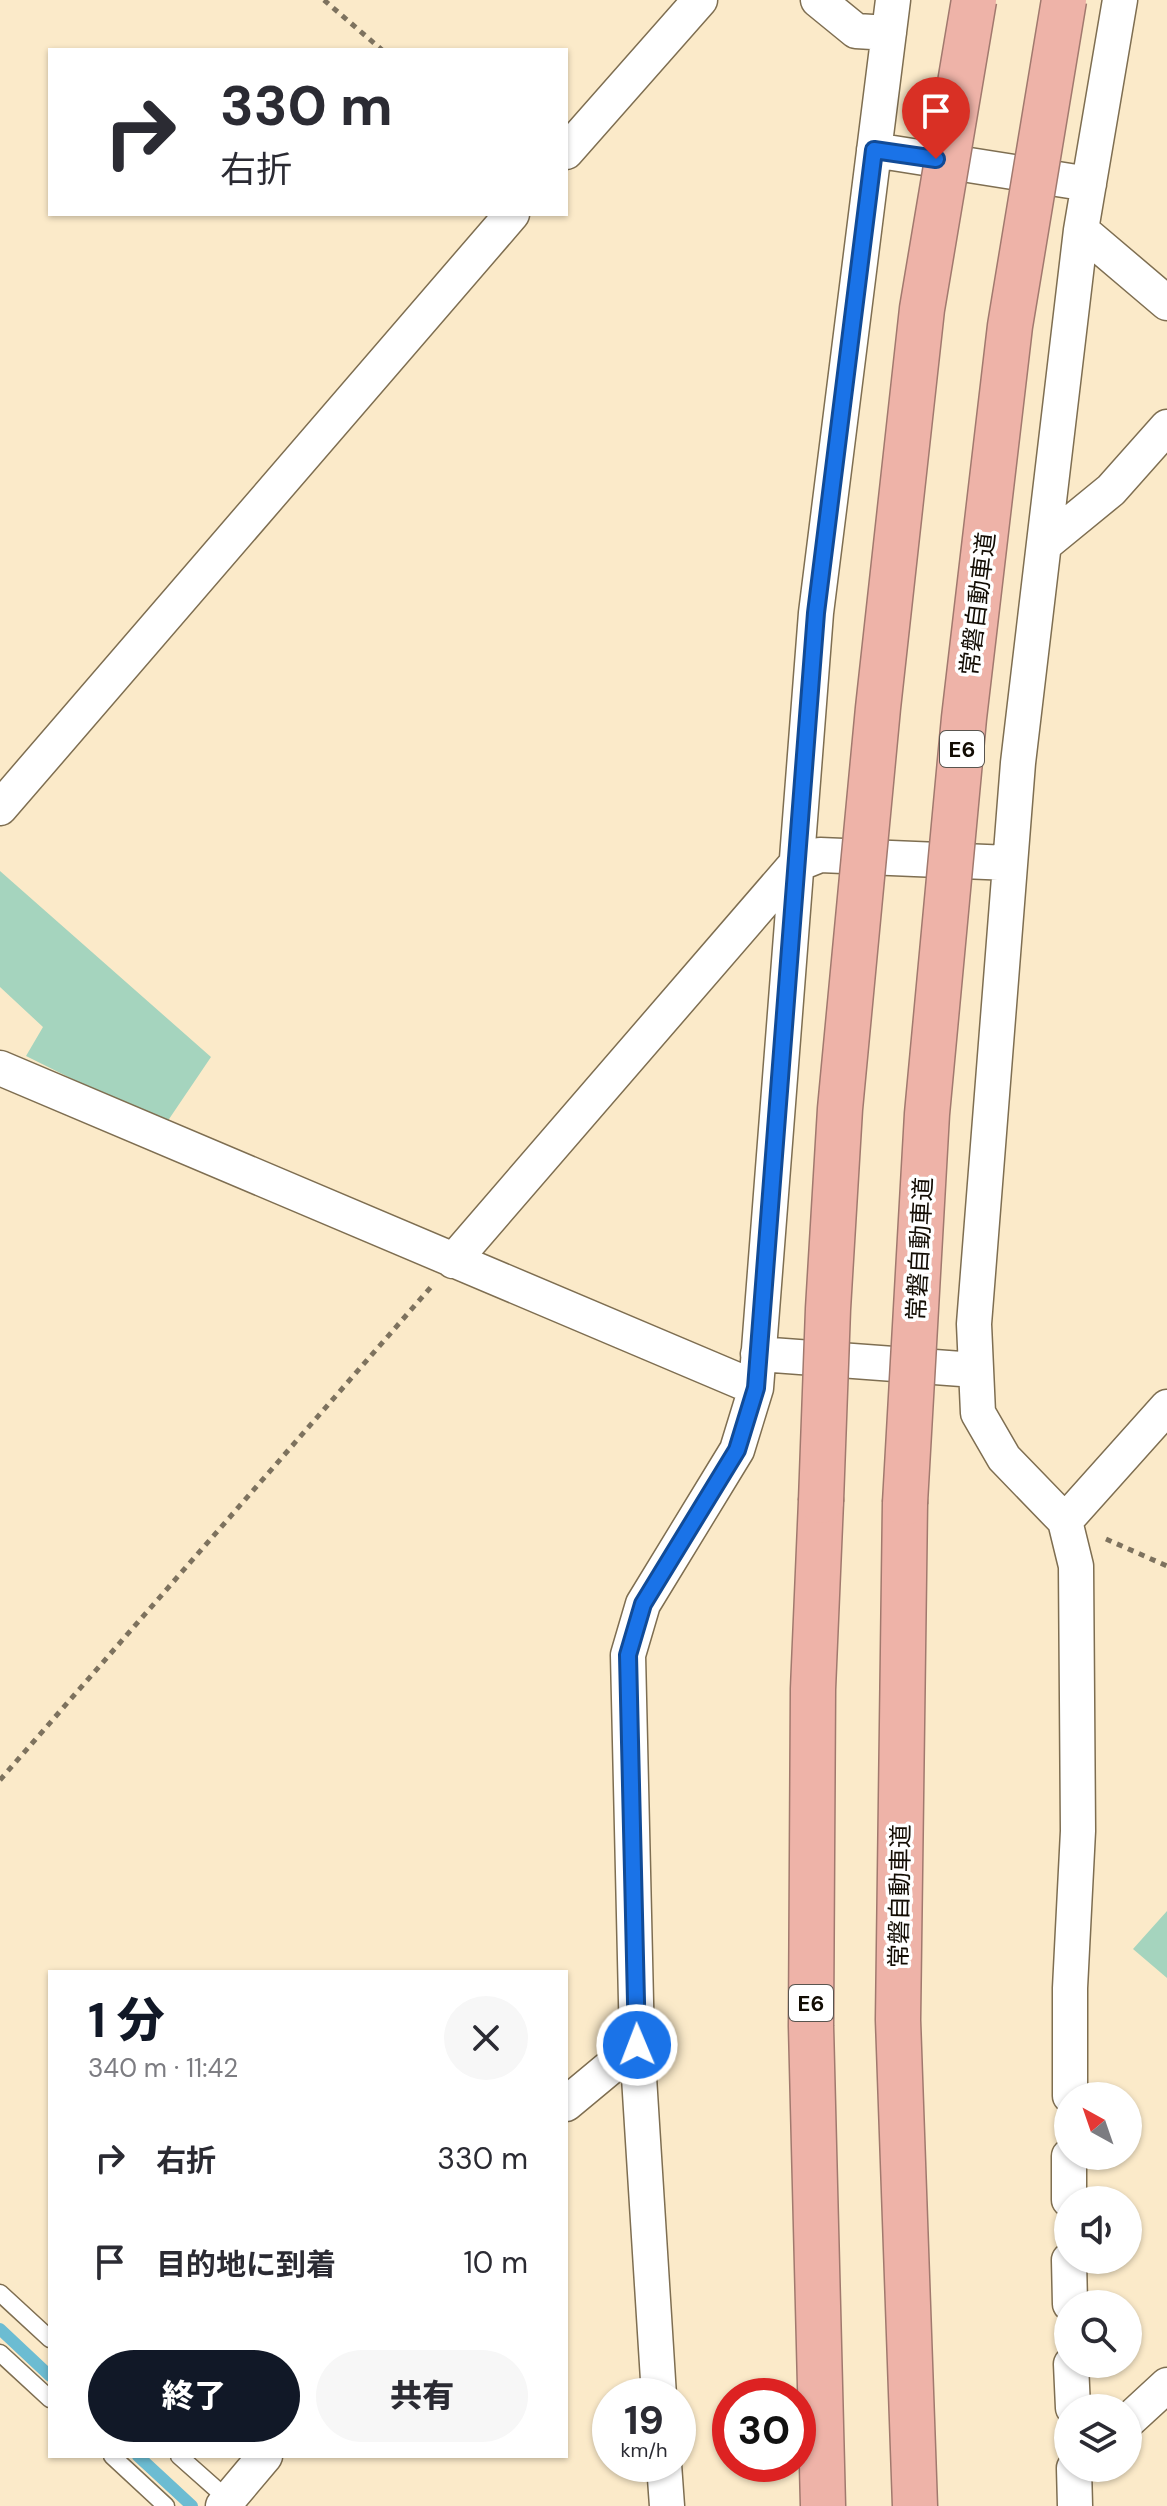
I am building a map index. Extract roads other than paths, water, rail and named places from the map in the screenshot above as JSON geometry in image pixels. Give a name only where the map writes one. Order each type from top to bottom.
[{"type":"highway","name":"E6","points":[[823,2506],[811,2026],[813,1689],[828,1309],[840,1109],[876,724],[922,309],[974,0]]},
{"type":"highway","name":"常磐自動車道","points":[[915,2506],[898,2020],[905,1503],[927,1114],[964,718],[1010,326],[1064,0]]},
{"type":"street","points":[[568,150],[700,0]]},
{"type":"street","points":[[818,0],[856,31],[891,16]]},
{"type":"street","points":[[1070,2082],[1070,1988],[1078,1831],[1076,1566],[1065,1521],[1004,1458],[978,1413],[974,1324],[1018,763],[1081,230],[1120,0]]},
{"type":"street","points":[[658,2378],[637,2045],[628,1655],[643,1604],[737,1450],[756,1388],[816,613],[891,16]]},
{"type":"street","points":[[874,150],[1089,184]]},
{"type":"street","points":[[0,808],[510,216]]},
{"type":"street","points":[[1081,230],[1167,303]]},
{"type":"street","points":[[1045,544],[1111,490],[1167,427]]},
{"type":"street","points":[[453,1261],[795,865],[820,855],[1010,863]]},
{"type":"street","points":[[0,1068],[756,1388]]},
{"type":"street","points":[[758,1354],[975,1370]]},
{"type":"street","points":[[1065,1521],[1167,1407]]},
{"type":"street","points":[[568,2102],[637,2045]]},
{"type":"street","points":[[1142,2408],[1167,2385]]},
{"type":"street","points":[[228,2504],[263,2458]]},
{"type":"street","points":[[665,2482],[667,2506]]},
{"type":"street","points":[[1074,2482],[1075,2506]]},
{"type":"lane","points":[[0,2293],[48,2337]]},
{"type":"lane","points":[[0,2353],[48,2397]]},
{"type":"lane","points":[[114,2458],[166,2506]]},
{"type":"lane","points":[[181,2458],[228,2504]]},
{"type":"waterway","points":[[0,2329],[48,2374]]},
{"type":"waterway","points":[[140,2458],[192,2506]]}]
